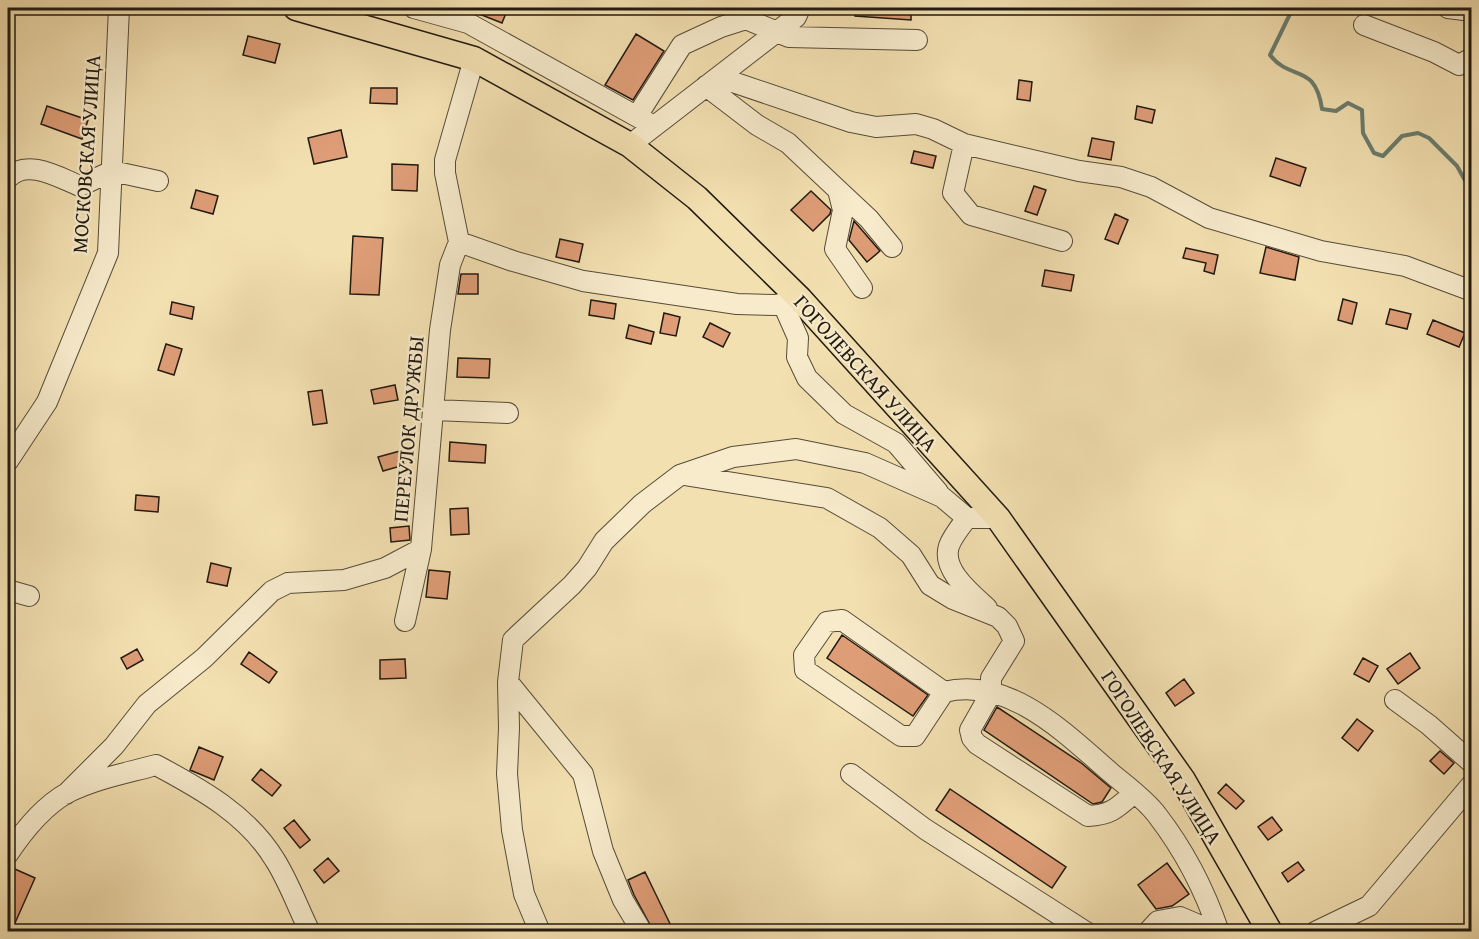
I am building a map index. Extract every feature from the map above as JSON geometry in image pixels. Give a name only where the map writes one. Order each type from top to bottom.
[{"type":"main road","name":"ГОГОЛЕВСКАЯ УЛИЦА","points":[[297,8],[336,13],[474,59],[630,145],[697,198],[792,302],[998,518],[1183,780],[1262,927]]},
{"type":"street","name":"МОСКОВСКАЯ УЛИЦА","points":[[8,461],[47,402],[108,253],[119,8]]},
{"type":"street","points":[[414,8],[468,23],[654,126]]},
{"type":"street","points":[[630,145],[796,17],[800,8]]},
{"type":"street","points":[[1448,8],[1472,9]]},
{"type":"street","points":[[637,116],[682,45],[721,27],[746,19],[789,37],[917,40]]},
{"type":"street","points":[[1364,25],[1434,52],[1459,65],[1472,58]]},
{"type":"street","points":[[474,59],[445,160],[445,173],[459,242],[513,261],[583,280],[737,304],[792,302],[798,338],[797,357],[807,378],[844,414],[896,443],[942,496],[967,518],[998,518]]},
{"type":"street","points":[[712,82],[851,122],[876,127],[915,124],[933,129],[964,144],[1078,171],[1121,177],[1151,187],[1209,218],[1321,251],[1405,266],[1472,291]]},
{"type":"street","points":[[712,82],[757,125],[788,143],[869,219],[892,247]]},
{"type":"street","points":[[964,144],[953,193],[971,215],[1062,241]]},
{"type":"street","points":[[8,178],[14,172],[38,169],[80,186],[112,171],[158,182]]},
{"type":"street","points":[[838,190],[843,210],[835,249],[862,288]]},
{"type":"street","name":"ПЕРЕУЛОК ДРУЖБЫ","points":[[405,621],[422,549],[440,330],[450,265],[459,242]]},
{"type":"street","points":[[434,410],[508,413]]},
{"type":"street","points":[[540,932],[524,894],[512,830],[507,774],[508,682],[513,640],[572,585],[587,568],[604,541],[642,504],[680,475],[732,457],[796,448],[865,463],[942,496]]},
{"type":"street","points":[[680,475],[827,498],[880,528],[911,555],[930,585],[953,599],[998,618]]},
{"type":"street","points":[[967,518],[949,546],[948,562],[963,586],[1007,626],[1014,640],[991,678],[991,693],[970,730],[972,738],[977,744],[1088,816],[1104,815],[1114,810],[1134,793]]},
{"type":"street","points":[[8,854],[37,818],[66,794],[114,746],[147,704],[204,658],[272,591],[288,583],[344,580],[385,567],[422,549]]},
{"type":"street","points":[[8,590],[29,596]]},
{"type":"street","points":[[944,692],[842,620],[827,622],[804,655],[805,670],[902,736],[915,736],[944,692],[957,689],[991,693],[1037,711],[1156,813],[1176,842],[1209,901],[1217,932]]},
{"type":"street","points":[[508,682],[583,774],[603,851],[623,900],[642,932]]},
{"type":"street","points":[[1395,700],[1429,724],[1472,763]]},
{"type":"street","points":[[66,794],[108,778],[156,765],[204,790],[247,824],[275,859],[310,932]]},
{"type":"street","points":[[850,774],[925,829],[1086,932]]},
{"type":"street","points":[[1315,932],[1369,906],[1472,784]]},
{"type":"street","points":[[1148,932],[1158,921],[1180,917],[1217,932]]},
{"type":"building","points":[[464,8],[508,8],[502,23]]},
{"type":"building","points":[[855,8],[911,8],[911,20],[855,16]]},
{"type":"building","points":[[636,34],[664,51],[633,100],[605,85]]},
{"type":"building","points":[[248,36],[280,44],[275,63],[243,55]]},
{"type":"building","points":[[1019,80],[1032,82],[1030,101],[1017,99]]},
{"type":"building","points":[[371,88],[397,88],[397,104],[370,103]]},
{"type":"building","points":[[47,106],[88,120],[82,139],[41,124]]},
{"type":"building","points":[[1137,106],[1155,110],[1152,123],[1135,119]]},
{"type":"building","points":[[341,130],[347,157],[314,164],[308,138]]},
{"type":"building","points":[[1092,138],[1114,142],[1111,160],[1088,156]]},
{"type":"building","points":[[914,151],[936,156],[933,168],[911,163]]},
{"type":"building","points":[[1276,158],[1306,168],[1300,186],[1270,176]]},
{"type":"building","points":[[392,164],[418,165],[417,191],[392,190]]},
{"type":"building","points":[[1034,186],[1046,190],[1037,215],[1025,211]]},
{"type":"building","points":[[196,190],[218,196],[213,214],[191,208]]},
{"type":"building","points":[[811,191],[831,210],[830,214],[813,231],[791,210]]},
{"type":"building","points":[[1115,214],[1128,220],[1118,244],[1105,239]]},
{"type":"building","points":[[854,221],[880,251],[867,262],[849,240]]},
{"type":"building","points":[[353,236],[383,238],[379,295],[350,294]]},
{"type":"building","points":[[560,239],[583,244],[579,262],[556,257]]},
{"type":"building","points":[[1266,247],[1299,257],[1295,280],[1260,273]]},
{"type":"building","points":[[1186,248],[1218,255],[1214,274],[1204,271],[1206,263],[1183,258]]},
{"type":"building","points":[[1045,270],[1074,275],[1071,291],[1042,286]]},
{"type":"building","points":[[461,274],[478,274],[478,294],[458,294]]},
{"type":"building","points":[[1343,299],[1357,303],[1352,324],[1338,320]]},
{"type":"building","points":[[591,300],[616,304],[614,319],[589,315]]},
{"type":"building","points":[[172,302],[194,307],[192,319],[170,314]]},
{"type":"building","points":[[1390,309],[1411,314],[1407,329],[1386,324]]},
{"type":"building","points":[[664,313],[680,317],[676,336],[660,333]]},
{"type":"building","points":[[1433,320],[1465,333],[1459,347],[1427,334]]},
{"type":"building","points":[[710,323],[730,333],[723,347],[703,337]]},
{"type":"building","points":[[629,325],[654,332],[651,344],[626,338]]},
{"type":"building","points":[[166,344],[182,349],[174,375],[158,370]]},
{"type":"building","points":[[458,358],[490,359],[489,378],[457,377]]},
{"type":"building","points":[[395,385],[398,400],[374,404],[371,390]]},
{"type":"building","points":[[322,390],[327,423],[313,425],[308,392]]},
{"type":"building","points":[[450,442],[486,445],[485,463],[449,461]]},
{"type":"building","points":[[400,451],[404,465],[383,471],[378,457]]},
{"type":"building","points":[[136,495],[159,497],[158,512],[135,510]]},
{"type":"building","points":[[468,508],[469,534],[451,535],[450,509]]},
{"type":"building","points":[[409,526],[410,540],[391,542],[390,528]]},
{"type":"building","points":[[211,563],[231,568],[227,586],[207,582]]},
{"type":"building","points":[[429,570],[450,572],[447,599],[426,597]]},
{"type":"building","points":[[842,635],[928,695],[913,716],[827,658]]},
{"type":"building","points":[[137,649],[143,660],[127,669],[121,658]]},
{"type":"building","points":[[249,652],[277,672],[269,683],[241,664]]},
{"type":"building","points":[[1410,653],[1420,668],[1398,684],[1387,669]]},
{"type":"building","points":[[1363,658],[1378,666],[1369,682],[1354,674]]},
{"type":"building","points":[[405,659],[406,678],[380,679],[380,660]]},
{"type":"building","points":[[1184,679],[1194,693],[1175,706],[1166,693]]},
{"type":"building","points":[[997,707],[1080,762],[1111,788],[1102,802],[1093,804],[984,730]]},
{"type":"building","points":[[1357,719],[1373,731],[1358,751],[1342,738]]},
{"type":"building","points":[[199,747],[223,757],[214,780],[190,770]]},
{"type":"building","points":[[1440,751],[1454,763],[1444,774],[1430,761]]},
{"type":"building","points":[[261,769],[281,785],[272,796],[252,780]]},
{"type":"building","points":[[1226,784],[1244,801],[1236,809],[1218,793]]},
{"type":"building","points":[[950,789],[1066,867],[1052,888],[936,810]]},
{"type":"building","points":[[1272,817],[1282,830],[1268,840],[1258,827]]},
{"type":"building","points":[[294,820],[310,840],[300,848],[284,828]]},
{"type":"building","points":[[328,858],[339,871],[324,883],[314,870]]},
{"type":"building","points":[[1298,862],[1304,870],[1288,882],[1282,873]]},
{"type":"building","points":[[1167,863],[1189,894],[1172,906],[1156,909],[1138,885]]},
{"type":"building","points":[[8,866],[35,878],[11,932],[8,932]]},
{"type":"building","points":[[645,872],[674,932],[654,932],[634,895],[628,880]]},
{"type":"waterway","points":[[1291,8],[1270,55],[1286,68],[1308,78],[1319,94],[1322,109],[1336,111],[1348,103],[1362,110],[1363,133],[1374,153],[1383,156],[1402,136],[1418,133],[1429,138],[1457,166],[1472,193]]}]
